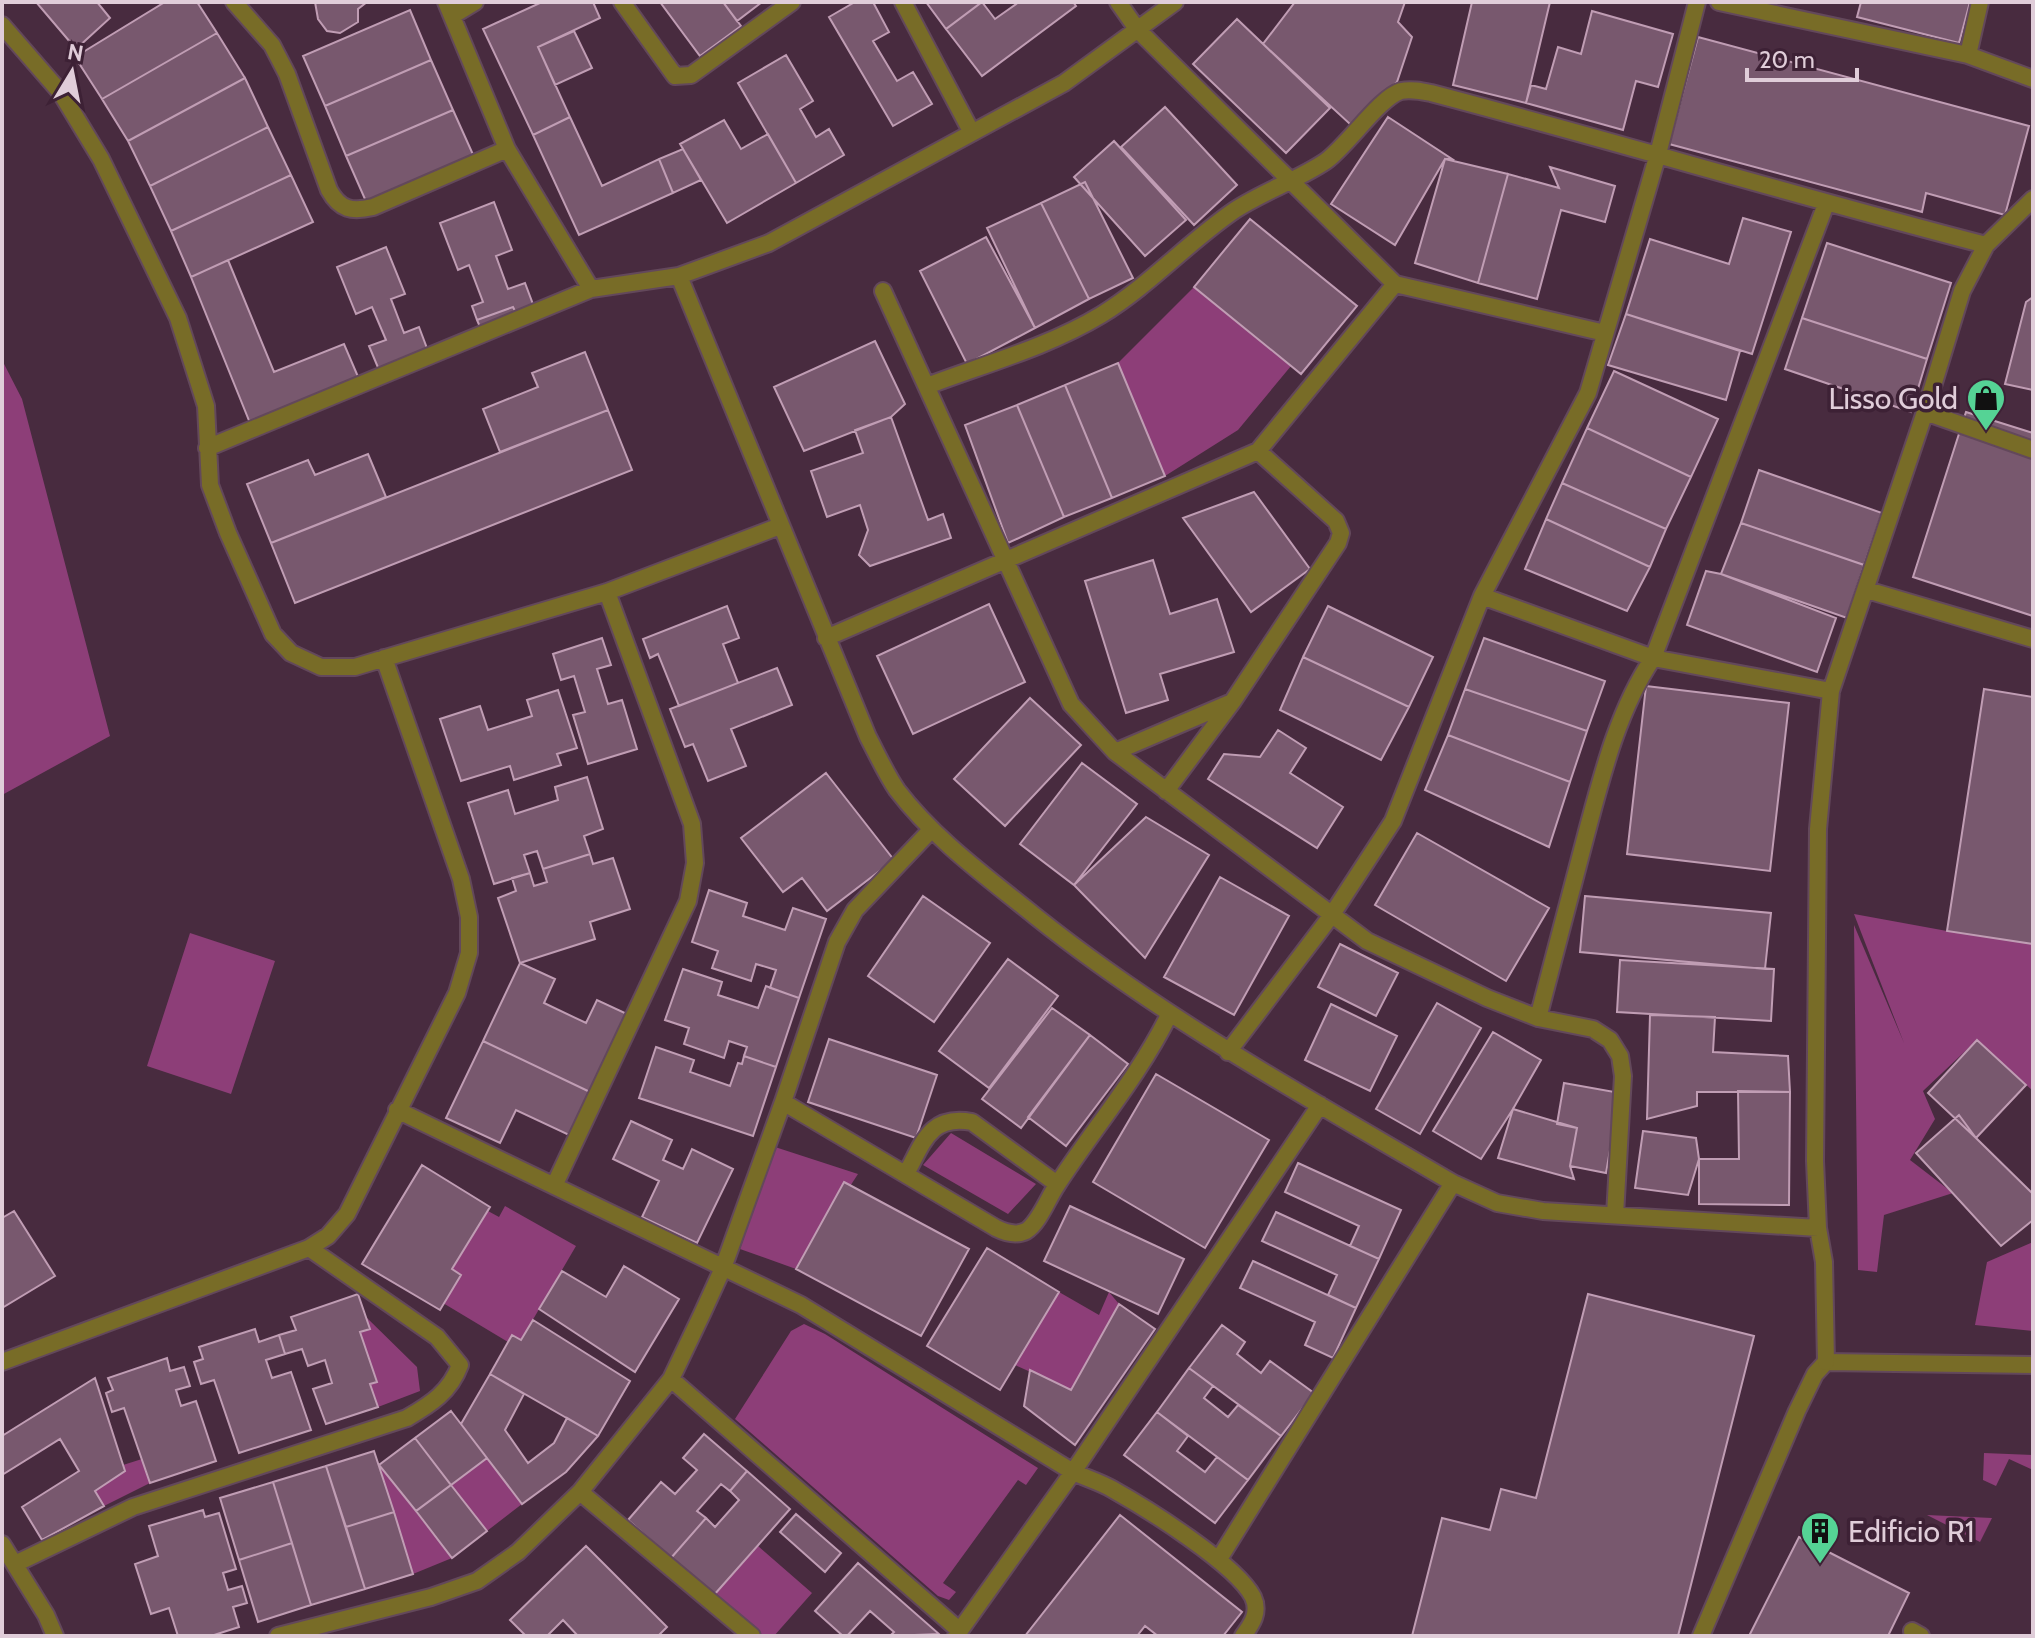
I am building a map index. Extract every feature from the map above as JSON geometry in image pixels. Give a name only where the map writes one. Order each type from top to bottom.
[{"type":"street","points":[[234,2],[272,45],[287,74],[329,190],[344,209],[373,207],[507,149]]},
{"type":"street","points":[[475,2],[449,9],[507,149],[591,289]]},
{"type":"street","points":[[622,2],[675,76],[691,75],[792,2]]},
{"type":"street","points":[[903,2],[972,133]]},
{"type":"street","points":[[1118,2],[1137,29],[1395,284],[1605,333]]},
{"type":"street","points":[[207,448],[591,289],[679,276],[769,243],[1064,83],[1175,2]]},
{"type":"street","points":[[1228,1052],[1331,916],[1393,821],[1482,596],[1588,393],[1658,154],[1697,2]]},
{"type":"street","points":[[1719,2],[1968,55],[2033,79]]},
{"type":"street","points":[[1968,55],[1980,2]]},
{"type":"street","points":[[2,25],[61,93],[101,159],[172,305],[206,406],[210,485],[273,634],[291,653],[321,667],[355,667],[607,592],[780,526]]},
{"type":"street","points":[[927,386],[1061,336],[1099,316],[1133,294],[1231,213],[1321,164],[1342,149],[1385,100],[1399,92],[1415,90],[1986,245]]},
{"type":"street","points":[[1701,1636],[1797,1411],[1815,1374],[1826,1362],[1824,1262],[1818,1228],[1815,1161],[1818,829],[1831,691],[1867,590],[1962,291],[1986,245],[2033,199]]},
{"type":"street","points":[[1538,1018],[1599,789],[1637,682],[1653,658],[1826,204]]},
{"type":"street","points":[[679,276],[868,737],[896,788],[931,830],[1081,953],[1169,1015],[1453,1183],[1497,1203],[1543,1211],[1818,1228]]},
{"type":"street","points":[[826,638],[1258,451],[1395,284]]},
{"type":"street","points":[[883,291],[1071,704],[1115,752],[1367,941],[1487,998],[1538,1018],[1593,1029],[1610,1040],[1620,1056],[1623,1076],[1615,1215]]},
{"type":"street","points":[[1925,412],[2033,450]]},
{"type":"street","points":[[1166,791],[1233,701],[1338,543],[1341,533],[1336,521],[1258,451]]},
{"type":"street","points":[[1867,590],[2033,639]]},
{"type":"street","points":[[554,1186],[688,901],[695,863],[692,824],[607,592]]},
{"type":"street","points":[[1482,596],[1653,658],[1831,691]]},
{"type":"street","points":[[2,1362],[309,1248],[328,1236],[347,1214],[457,993],[469,953],[469,917],[461,879],[384,658]]},
{"type":"street","points":[[1115,752],[1233,701]]},
{"type":"street","points":[[278,1636],[431,1597],[477,1581],[518,1552],[580,1492],[671,1379],[723,1268],[843,932],[855,910],[931,830]]},
{"type":"street","points":[[783,1102],[996,1228],[1015,1234],[1024,1232],[1152,1049],[1169,1015]]},
{"type":"street","points":[[671,1379],[958,1634],[1073,1472],[1320,1105]]},
{"type":"street","points":[[397,1110],[801,1305],[1073,1472],[1110,1488],[1219,1559],[1236,1575],[1256,1606],[1254,1621],[1243,1636]]},
{"type":"street","points":[[906,1174],[928,1133],[948,1121],[960,1120],[972,1122],[1057,1184]]},
{"type":"street","points":[[1219,1559],[1453,1183]]},
{"type":"street","points":[[15,1564],[133,1507],[407,1418],[439,1399],[455,1378],[460,1365],[437,1337],[309,1248]]},
{"type":"street","points":[[1826,1362],[2033,1365]]},
{"type":"street","points":[[580,1492],[741,1632]]},
{"type":"street","points":[[2,1544],[46,1615],[55,1636]]},
{"type":"shaded area","points":[[1194,287],[1291,366],[1238,430],[1165,476],[1118,363]]},
{"type":"shaded area","points":[[2,360],[22,399],[110,736],[2,795]]},
{"type":"shaded area","points":[[1854,914],[1947,931],[2033,942],[2033,1091],[1977,1040],[1923,1091],[1935,1119],[1910,1160],[1953,1193],[1884,1215],[1877,1272],[1858,1270],[1854,925],[1904,1043]]},
{"type":"shaded area","points":[[190,933],[275,961],[231,1094],[147,1066]]},
{"type":"shaded area","points":[[951,1133],[1036,1184],[1008,1214],[923,1165]]},
{"type":"shaded area","points":[[775,1147],[858,1174],[796,1269],[740,1249]]},
{"type":"shaded area","points":[[505,1206],[576,1246],[521,1340],[512,1335],[508,1342],[443,1303],[461,1275],[452,1269],[488,1211],[499,1217]]},
{"type":"shaded area","points":[[2033,1242],[2033,1331],[1975,1325],[1987,1262]]},
{"type":"shaded area","points":[[1059,1292],[1099,1315],[1109,1292],[1119,1304],[1071,1390],[1015,1365]]},
{"type":"shaded area","points":[[365,1316],[417,1367],[420,1391],[378,1407],[370,1384],[377,1381],[360,1332]]},
{"type":"shaded area","points":[[804,1324],[825,1334],[1038,1468],[1026,1485],[1018,1480],[943,1583],[956,1592],[949,1600],[938,1596],[735,1419],[791,1331]]},
{"type":"shaded area","points":[[1984,1453],[2033,1455],[2033,1470],[2009,1459],[1996,1486],[1983,1480]]},
{"type":"shaded area","points":[[487,1458],[522,1504],[487,1531],[451,1485]]},
{"type":"shaded area","points":[[142,1459],[150,1483],[104,1506],[95,1491],[125,1471],[123,1465]]},
{"type":"shaded area","points":[[379,1465],[452,1558],[413,1574]]},
{"type":"shaded area","points":[[1927,1515],[1992,1518],[1980,1542]]},
{"type":"shaded area","points":[[758,1546],[812,1593],[774,1636],[760,1636],[714,1595]]},
{"type":"building","points":[[36,2],[97,2],[110,18],[76,49]]},
{"type":"building","points":[[165,2],[197,2],[217,33],[102,99],[75,57]]},
{"type":"building","points":[[315,2],[367,2],[358,9],[358,22],[340,33],[327,31],[318,19]]},
{"type":"building","points":[[542,2],[593,2],[600,18],[538,47],[570,117],[533,135],[483,29]]},
{"type":"building","points":[[660,2],[723,2],[741,26],[700,56]]},
{"type":"building","points":[[723,2],[762,2],[737,21]]},
{"type":"building","points":[[855,2],[873,2],[889,32],[873,41],[897,81],[913,72],[932,104],[893,126],[829,17]]},
{"type":"building","points":[[926,2],[982,2],[946,29]]},
{"type":"building","points":[[982,2],[995,19],[1019,2],[1073,2],[1076,6],[982,76],[946,29]]},
{"type":"building","points":[[1295,2],[1405,2],[1398,22],[1412,37],[1397,82],[1351,125],[1263,44]]},
{"type":"building","points":[[1472,2],[1550,2],[1526,103],[1453,85]]},
{"type":"building","points":[[1861,2],[1970,2],[1959,43],[1857,17]]},
{"type":"building","points":[[410,10],[431,60],[325,106],[303,56]]},
{"type":"building","points":[[1592,11],[1673,34],[1658,87],[1636,81],[1623,130],[1526,103],[1531,85],[1546,89],[1558,47],[1581,54]]},
{"type":"building","points":[[1237,19],[1330,108],[1286,153],[1193,64]]},
{"type":"building","points":[[574,31],[592,68],[555,85],[538,47]]},
{"type":"building","points":[[217,33],[245,78],[128,141],[102,99]]},
{"type":"building","points":[[1698,37],[2029,126],[2005,215],[1926,193],[1922,212],[1669,144]]},
{"type":"building","points":[[786,55],[813,101],[800,109],[816,137],[829,129],[844,155],[796,183],[738,83]]},
{"type":"building","points":[[431,60],[453,110],[346,156],[325,106]]},
{"type":"building","points":[[245,78],[268,127],[150,186],[128,141]]},
{"type":"building","points":[[1165,107],[1237,185],[1194,225],[1121,147]]},
{"type":"building","points":[[453,110],[475,159],[368,206],[346,156]]},
{"type":"building","points":[[570,117],[602,186],[659,159],[673,193],[579,235],[533,135]]},
{"type":"building","points":[[1388,117],[1452,159],[1445,159],[1395,245],[1331,204]]},
{"type":"building","points":[[724,120],[741,149],[768,134],[796,183],[727,223],[680,144]]},
{"type":"building","points":[[268,127],[291,175],[171,231],[150,186]]},
{"type":"building","points":[[1114,141],[1186,220],[1145,256],[1074,177]]},
{"type":"building","points":[[683,149],[701,180],[673,193],[659,159]]},
{"type":"building","points":[[1445,159],[1508,174],[1478,283],[1415,263]]},
{"type":"building","points":[[1550,167],[1615,186],[1605,222],[1561,210],[1537,299],[1478,283],[1508,174],[1559,188]]},
{"type":"building","points":[[291,175],[313,222],[191,277],[171,231]]},
{"type":"building","points":[[1085,182],[1133,278],[1089,299],[1041,203]]},
{"type":"building","points":[[494,202],[512,250],[496,256],[508,289],[525,283],[534,307],[516,313],[513,307],[477,320],[472,306],[483,302],[469,265],[458,270],[440,223]]},
{"type":"building","points":[[1041,203],[1089,299],[1035,328],[987,228]]},
{"type":"building","points":[[1743,218],[1791,232],[1752,354],[1626,314],[1650,239],[1729,264]]},
{"type":"building","points":[[1250,219],[1357,306],[1301,374],[1194,287]]},
{"type":"building","points":[[986,237],[1035,328],[967,364],[920,271]]},
{"type":"building","points":[[1827,243],[1951,283],[1927,359],[1802,318]]},
{"type":"building","points":[[386,247],[405,294],[391,299],[404,333],[419,327],[428,351],[379,370],[369,346],[386,340],[372,307],[356,314],[337,267]]},
{"type":"building","points":[[228,260],[274,372],[344,344],[359,379],[250,423],[191,277]]},
{"type":"building","points":[[2033,297],[2033,390],[2005,384],[2026,302]]},
{"type":"building","points":[[513,307],[516,313],[480,327],[477,320]]},
{"type":"building","points":[[1626,314],[1740,351],[1726,400],[1608,365]]},
{"type":"building","points":[[1802,318],[1927,359],[1911,412],[1785,369]]},
{"type":"building","points":[[875,341],[905,404],[891,417],[804,451],[774,387]]},
{"type":"building","points":[[585,352],[608,410],[500,452],[483,409],[538,387],[532,373]]},
{"type":"building","points":[[1118,363],[1165,476],[1112,498],[1065,385]]},
{"type":"building","points":[[1614,371],[1718,419],[1691,477],[1587,428]]},
{"type":"building","points":[[1065,385],[1112,498],[1064,517],[1017,405]]},
{"type":"building","points":[[1017,405],[1064,517],[1008,543],[965,425]]},
{"type":"building","points":[[608,410],[632,470],[295,603],[271,543]]},
{"type":"building","points":[[1966,412],[2033,433],[2033,616],[1913,577]]},
{"type":"building","points":[[891,417],[928,520],[943,514],[951,538],[870,566],[859,555],[868,530],[860,505],[827,517],[811,471],[863,453],[855,430]]},
{"type":"building","points":[[1587,428],[1691,477],[1666,529],[1562,483]]},
{"type":"building","points":[[368,454],[386,497],[271,543],[247,484],[308,460],[315,475]]},
{"type":"building","points":[[1759,470],[1882,513],[1864,565],[1741,523]]},
{"type":"building","points":[[1562,483],[1666,529],[1650,567],[1546,519]]},
{"type":"building","points":[[1254,492],[1310,569],[1251,612],[1183,518]]},
{"type":"building","points":[[1546,519],[1650,567],[1627,611],[1525,569]]},
{"type":"building","points":[[1741,523],[1864,565],[1847,618],[1721,574]]},
{"type":"building","points":[[1153,560],[1170,614],[1217,599],[1234,652],[1160,674],[1168,700],[1126,713],[1085,581]]},
{"type":"building","points":[[1706,571],[1836,618],[1817,672],[1687,625]]},
{"type":"building","points":[[989,604],[1025,682],[913,734],[877,656]]},
{"type":"building","points":[[727,606],[739,638],[723,644],[738,683],[679,706],[658,654],[650,658],[643,639]]},
{"type":"building","points":[[1328,606],[1433,657],[1409,707],[1303,657]]},
{"type":"building","points":[[602,638],[611,665],[597,669],[608,704],[622,700],[637,749],[588,764],[573,715],[585,712],[574,676],[561,680],[553,654]]},
{"type":"building","points":[[1484,638],[1605,681],[1587,731],[1465,689]]},
{"type":"building","points":[[1303,657],[1409,707],[1381,760],[1280,710]]},
{"type":"building","points":[[777,668],[792,705],[731,729],[746,766],[708,781],[693,744],[685,747],[670,709]]},
{"type":"building","points":[[1646,686],[1789,703],[1770,871],[1627,854]]},
{"type":"building","points":[[1465,689],[1587,731],[1570,782],[1448,735]]},
{"type":"building","points":[[1984,689],[2033,697],[2033,944],[1947,931]]},
{"type":"building","points":[[558,690],[577,748],[557,754],[561,765],[514,780],[510,766],[461,781],[440,719],[480,706],[488,730],[532,716],[527,700]]},
{"type":"building","points":[[1030,698],[1081,745],[1005,826],[954,779]]},
{"type":"building","points":[[1278,730],[1306,748],[1290,773],[1343,807],[1317,848],[1208,779],[1224,754],[1260,757]]},
{"type":"building","points":[[1448,735],[1570,782],[1549,847],[1425,790]]},
{"type":"building","points":[[1082,763],[1137,804],[1074,885],[1020,844]]},
{"type":"building","points":[[826,773],[894,860],[827,911],[802,878],[783,892],[741,838]]},
{"type":"building","points":[[587,777],[603,829],[584,836],[590,854],[543,869],[537,851],[524,855],[530,873],[494,884],[468,803],[508,790],[515,814],[558,800],[555,787]]},
{"type":"building","points":[[1146,817],[1209,855],[1145,958],[1074,885]]},
{"type":"building","points":[[1417,833],[1549,908],[1506,981],[1375,905]]},
{"type":"building","points":[[590,854],[593,864],[613,858],[630,909],[590,922],[595,939],[520,963],[498,898],[516,891],[512,878],[530,873],[534,886],[547,882],[543,869]]},
{"type":"building","points":[[1220,877],[1289,916],[1234,1015],[1164,977]]},
{"type":"building","points":[[709,890],[747,903],[743,916],[785,930],[793,908],[826,919],[799,998],[770,988],[776,970],[756,964],[751,981],[712,968],[718,951],[692,942]]},
{"type":"building","points":[[923,896],[990,943],[934,1022],[868,976]]},
{"type":"building","points":[[1585,896],[1771,913],[1765,969],[1580,952]]},
{"type":"building","points":[[1340,944],[1398,973],[1376,1016],[1318,987]]},
{"type":"building","points":[[1008,959],[1058,996],[989,1088],[939,1051]]},
{"type":"building","points":[[1620,960],[1774,969],[1771,1021],[1617,1012]]},
{"type":"building","points":[[520,963],[555,979],[544,1003],[586,1023],[597,1000],[627,1014],[590,1092],[483,1041]]},
{"type":"building","points":[[683,969],[722,982],[718,995],[758,1008],[766,986],[799,998],[776,1067],[744,1056],[747,1047],[729,1041],[724,1058],[684,1044],[689,1028],[665,1020]]},
{"type":"building","points":[[1437,1003],[1481,1028],[1420,1134],[1376,1109]]},
{"type":"building","points":[[1331,1004],[1397,1036],[1370,1091],[1305,1060]]},
{"type":"building","points":[[1052,1008],[1090,1035],[1021,1128],[982,1099]]},
{"type":"building","points":[[1650,1015],[1715,1017],[1713,1052],[1788,1056],[1790,1092],[1697,1092],[1697,1106],[1647,1119]]},
{"type":"building","points":[[1493,1032],[1541,1060],[1481,1159],[1433,1131]]},
{"type":"building","points":[[1090,1035],[1128,1064],[1066,1146],[1028,1117]]},
{"type":"building","points":[[829,1039],[937,1075],[916,1138],[808,1102]]},
{"type":"building","points":[[1977,1040],[2026,1085],[1976,1138],[1928,1093]]},
{"type":"building","points":[[483,1041],[590,1092],[569,1135],[516,1110],[500,1143],[446,1118]]},
{"type":"building","points":[[656,1047],[694,1060],[690,1072],[730,1086],[738,1063],[742,1064],[744,1056],[776,1067],[753,1136],[639,1098]]},
{"type":"building","points":[[1156,1074],[1269,1140],[1205,1248],[1093,1182]]},
{"type":"building","points":[[1564,1083],[1620,1093],[1606,1173],[1570,1166],[1577,1128],[1557,1124]]},
{"type":"building","points":[[1738,1091],[1790,1092],[1789,1205],[1699,1204],[1699,1159],[1739,1159]]},
{"type":"building","points":[[1513,1109],[1577,1128],[1570,1166],[1574,1179],[1498,1158]]},
{"type":"building","points":[[1959,1115],[1976,1138],[2033,1194],[2033,1220],[2001,1246],[1916,1153]]},
{"type":"building","points":[[631,1121],[672,1140],[663,1160],[683,1169],[692,1149],[733,1169],[697,1243],[642,1217],[659,1181],[613,1159]]},
{"type":"building","points":[[1643,1131],[1696,1138],[1699,1159],[1688,1195],[1635,1188]]},
{"type":"building","points":[[1298,1163],[1401,1210],[1379,1259],[1350,1246],[1359,1226],[1285,1192]]},
{"type":"building","points":[[422,1165],[490,1207],[452,1269],[461,1275],[440,1310],[362,1264]]},
{"type":"building","points":[[844,1182],[969,1249],[921,1336],[796,1269]]},
{"type":"building","points":[[1070,1206],[1184,1259],[1158,1314],[1044,1261]]},
{"type":"building","points":[[14,1211],[55,1276],[2,1308],[2,1218]]},
{"type":"building","points":[[1276,1212],[1379,1259],[1356,1308],[1328,1295],[1337,1275],[1262,1241]]},
{"type":"building","points":[[987,1248],[1059,1292],[1000,1390],[927,1346]]},
{"type":"building","points":[[1253,1261],[1356,1308],[1333,1358],[1305,1345],[1315,1322],[1240,1288]]},
{"type":"building","points":[[624,1266],[679,1299],[635,1372],[539,1309],[562,1271],[606,1297]]},
{"type":"building","points":[[358,1294],[370,1329],[360,1332],[377,1382],[370,1384],[378,1407],[326,1424],[313,1389],[332,1383],[325,1360],[308,1366],[302,1349],[285,1354],[279,1335],[296,1330],[291,1317]]},
{"type":"building","points":[[1588,1294],[1754,1336],[1678,1636],[1412,1636],[1442,1518],[1490,1530],[1501,1489],[1536,1498]]},
{"type":"building","points":[[1119,1304],[1155,1329],[1075,1445],[1024,1406],[1030,1370],[1071,1390]]},
{"type":"building","points":[[533,1320],[630,1381],[598,1436],[490,1374],[512,1335],[521,1340]]},
{"type":"building","points":[[1222,1325],[1245,1342],[1237,1354],[1261,1373],[1270,1361],[1314,1393],[1281,1436],[1189,1368]]},
{"type":"building","points":[[255,1329],[259,1342],[279,1335],[285,1354],[266,1360],[272,1378],[291,1372],[311,1430],[239,1453],[214,1380],[201,1384],[194,1362],[203,1359],[199,1347]]},
{"type":"building","points":[[167,1358],[170,1371],[184,1367],[190,1386],[176,1390],[181,1406],[196,1401],[216,1461],[150,1483],[124,1408],[112,1412],[106,1393],[113,1390],[108,1378]]},
{"type":"building","points":[[1189,1368],[1213,1386],[1204,1398],[1228,1417],[1238,1405],[1281,1436],[1248,1480],[1157,1412]]},
{"type":"building","points":[[490,1374],[524,1394],[505,1430],[528,1463],[554,1443],[567,1418],[598,1436],[566,1472],[522,1504],[461,1424]]},
{"type":"building","points":[[95,1378],[125,1471],[95,1491],[104,1506],[42,1540],[22,1507],[79,1471],[60,1439],[2,1475],[2,1436]]},
{"type":"building","points":[[451,1411],[487,1458],[451,1485],[415,1438]]},
{"type":"building","points":[[1157,1412],[1188,1436],[1177,1451],[1205,1472],[1217,1457],[1248,1480],[1215,1523],[1124,1455]]},
{"type":"building","points":[[704,1434],[747,1471],[730,1491],[721,1484],[697,1511],[706,1518],[671,1558],[628,1520],[661,1482],[675,1494],[697,1470],[683,1458]]},
{"type":"building","points":[[415,1438],[451,1485],[416,1511],[379,1465]]},
{"type":"building","points":[[374,1451],[394,1512],[346,1527],[326,1466]]},
{"type":"building","points":[[326,1466],[365,1589],[311,1605],[273,1482]]},
{"type":"building","points":[[747,1471],[790,1509],[714,1595],[671,1558],[706,1518],[715,1527],[739,1500],[730,1491]]},
{"type":"building","points":[[273,1482],[292,1543],[239,1560],[220,1498]]},
{"type":"building","points":[[451,1485],[487,1531],[452,1558],[416,1511]]},
{"type":"building","points":[[203,1510],[205,1517],[219,1513],[236,1569],[223,1573],[228,1590],[242,1586],[247,1603],[233,1607],[239,1627],[211,1636],[178,1636],[169,1608],[151,1614],[135,1564],[158,1556],[149,1526]]},
{"type":"building","points":[[394,1512],[413,1574],[365,1589],[346,1527]]},
{"type":"building","points":[[796,1514],[841,1553],[825,1572],[780,1532]]},
{"type":"building","points":[[1120,1515],[1242,1612],[1223,1636],[1158,1636],[1145,1626],[1137,1636],[1025,1636]]},
{"type":"building","name":"Edificio R1","points":[[1799,1537],[1909,1593],[1888,1636],[1749,1636]]},
{"type":"building","points":[[292,1543],[311,1605],[258,1622],[239,1560]]},
{"type":"building","points":[[586,1546],[667,1627],[658,1636],[578,1636],[563,1620],[547,1636],[526,1636],[510,1620]]},
{"type":"building","points":[[858,1563],[939,1634],[890,1636],[894,1632],[870,1611],[847,1636],[843,1636],[815,1611]]},
{"type":"place","name":"Lisso Gold","points":[[1986,432]]},
{"type":"place","name":"Edificio R1","points":[[1820,1565]]}]
